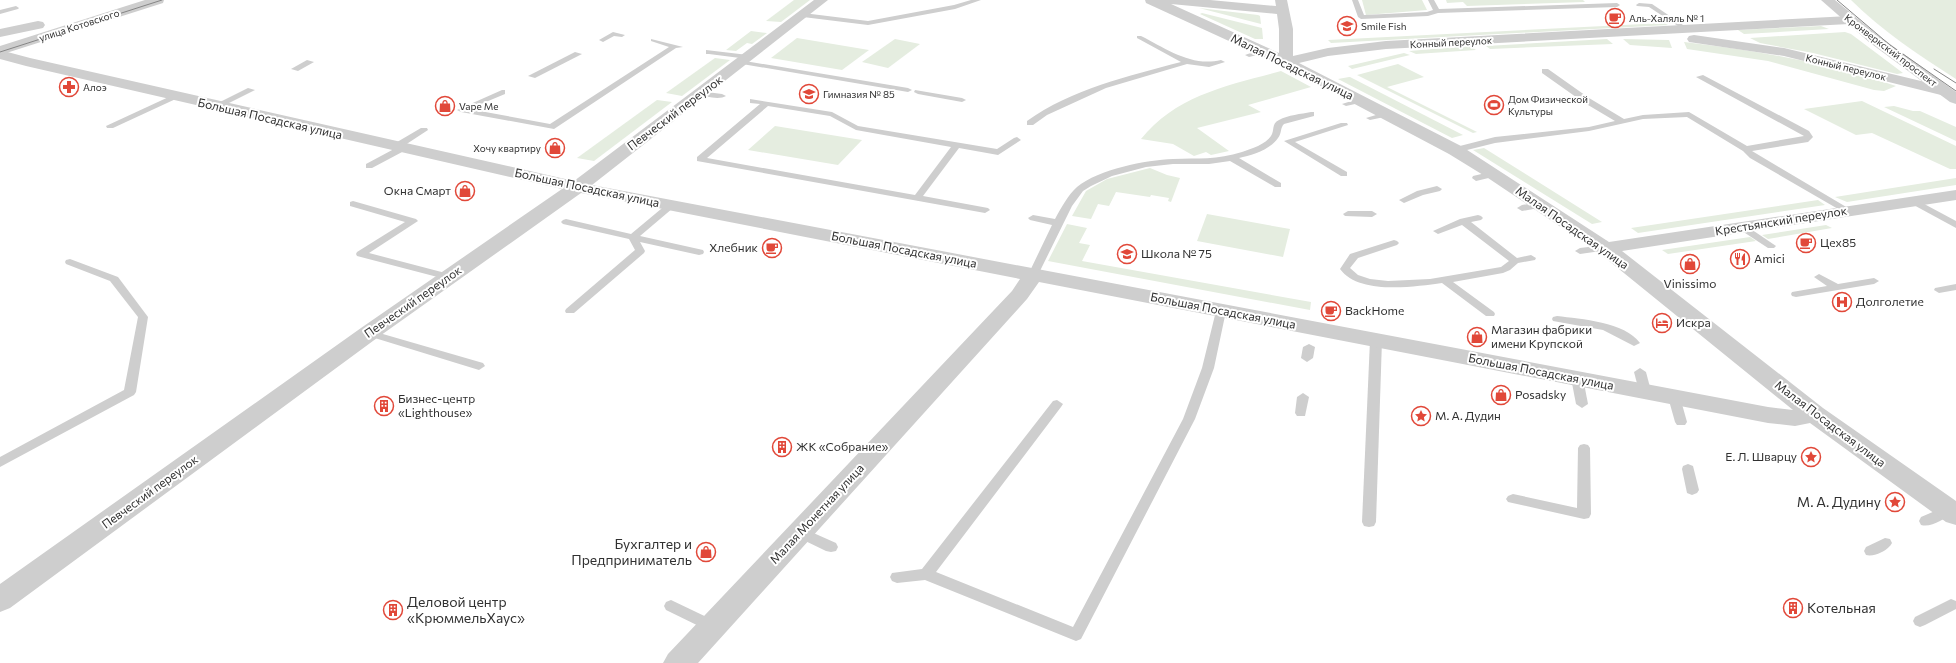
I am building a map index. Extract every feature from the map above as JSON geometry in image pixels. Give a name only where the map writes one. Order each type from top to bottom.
[{"type":"street","points":[[0,34],[152,0]]},
{"type":"street","name":"улица Котовского","points":[[0,50],[158,0]]},
{"type":"street","name":"Певческий переулок","points":[[0,600],[369,333],[577,187],[822,0]]},
{"type":"street","name":"Малая Посадская улица","points":[[1151,0],[1286,62],[1378,116],[1454,150],[1494,174],[1606,248],[1814,414],[1952,513]]},
{"type":"street","points":[[1169,0],[1282,5],[1286,29],[1286,62]]},
{"type":"street","name":"Кронверкский проспект","points":[[1827,0],[1849,20],[1951,95]]},
{"type":"street","name":"Конный переулок","points":[[1286,62],[1328,52],[1386,45],[1617,34],[1725,26],[1849,20]]},
{"type":"street","name":"Конный переулок","points":[[1725,26],[1721,32],[1726,36],[1747,45]]},
{"type":"street","name":"Конный переулок","points":[[1617,34],[1709,40],[1747,45],[1816,59],[1951,95]]},
{"type":"street","name":"Большая Посадская улица","points":[[0,54],[26,62],[398,148],[670,206],[1577,378],[1643,382],[1674,397],[1768,415],[1795,418],[1814,414]]},
{"type":"street","name":"Крестьянский переулок","points":[[1606,248],[1956,195]]},
{"type":"street","name":"Малая Монетная улица","points":[[679,663],[1020,295],[1033,275]]},
{"type":"lane","points":[[803,15],[868,23],[955,7],[978,0]]},
{"type":"lane","points":[[1355,0],[1361,17],[1428,14],[1437,11],[1617,5]]},
{"type":"lane","points":[[1431,0],[1437,11]]},
{"type":"lane","points":[[1594,0],[1600,5]]},
{"type":"lane","points":[[1641,2],[1650,5],[1686,29]]},
{"type":"lane","points":[[0,12],[16,8]]},
{"type":"lane","points":[[603,40],[613,34],[622,35]]},
{"type":"lane","points":[[1139,37],[1187,62],[1209,65],[1221,62]]},
{"type":"lane","points":[[502,92],[459,111],[551,127],[677,46],[653,40]]},
{"type":"lane","points":[[1249,55],[1262,51]]},
{"type":"lane","points":[[710,52],[745,60],[908,90]]},
{"type":"lane","points":[[532,76],[578,54]]},
{"type":"lane","points":[[295,69],[310,62]]},
{"type":"lane","points":[[1030,123],[1044,113],[1103,86],[1187,62]]},
{"type":"lane","points":[[1545,71],[1586,100],[1623,122]]},
{"type":"lane","points":[[1700,78],[1806,133],[1809,138],[1805,140],[1746,149]]},
{"type":"lane","points":[[216,106],[251,90]]},
{"type":"lane","points":[[918,92],[962,100]]},
{"type":"lane","points":[[702,93],[722,96]]},
{"type":"lane","points":[[110,126],[176,97]]},
{"type":"lane","points":[[753,101],[832,114],[856,128],[998,152],[1017,140]]},
{"type":"lane","points":[[766,103],[700,159],[985,210]]},
{"type":"lane","points":[[1033,275],[1068,204],[1080,189],[1102,177],[1166,162],[1215,162],[1232,158],[1251,151],[1274,139],[1277,133],[1276,126],[1281,122],[1311,114]]},
{"type":"lane","points":[[1454,150],[1495,140],[1589,130],[1643,117],[1689,114],[1746,149],[1753,156],[1848,211]]},
{"type":"lane","points":[[1344,125],[1288,141],[1344,174]]},
{"type":"lane","points":[[369,166],[424,130]]},
{"type":"lane","points":[[917,198],[957,145]]},
{"type":"lane","points":[[1232,158],[1278,185]]},
{"type":"lane","points":[[1476,178],[1494,174]]},
{"type":"lane","points":[[1404,200],[1420,193],[1437,189]]},
{"type":"lane","points":[[1913,202],[1956,225]]},
{"type":"lane","points":[[353,204],[413,221],[361,254],[449,277]]},
{"type":"lane","points":[[1522,208],[1541,205]]},
{"type":"lane","points":[[633,237],[670,206]]},
{"type":"lane","points":[[1348,214],[1372,214]]},
{"type":"lane","points":[[1033,218],[1059,223]]},
{"type":"lane","points":[[1438,231],[1463,221],[1478,218]]},
{"type":"lane","points":[[1463,221],[1515,261]]},
{"type":"lane","points":[[566,222],[698,252]]},
{"type":"lane","points":[[1742,227],[1771,246]]},
{"type":"lane","points":[[570,311],[640,251],[633,237]]},
{"type":"lane","points":[[1394,243],[1354,256],[1345,268],[1348,275],[1357,279],[1384,284],[1445,281],[1505,269],[1515,261],[1531,258]]},
{"type":"lane","points":[[1580,251],[1606,248]]},
{"type":"lane","points":[[0,463],[130,392],[143,317],[114,279],[70,262]]},
{"type":"lane","points":[[1819,276],[1836,287]]},
{"type":"lane","points":[[1445,281],[1490,314]]},
{"type":"lane","points":[[1796,294],[1874,281]]},
{"type":"lane","points":[[1939,290],[1956,287]]},
{"type":"lane","points":[[897,577],[926,574],[1076,635],[1190,419],[1208,368],[1221,311]]},
{"type":"lane","points":[[1557,319],[1595,325],[1612,330],[1634,343]]},
{"type":"lane","points":[[369,333],[479,366]]},
{"type":"lane","points":[[1369,522],[1376,340]]},
{"type":"lane","points":[[1577,378],[1582,404]]},
{"type":"lane","points":[[1301,413],[1303,397]]},
{"type":"lane","points":[[1674,397],[1681,422]]},
{"type":"lane","points":[[926,574],[1057,404]]},
{"type":"lane","points":[[1513,499],[1584,514],[1584,448]]},
{"type":"lane","points":[[1688,469],[1692,490]]},
{"type":"lane","points":[[1926,521],[1952,513]]},
{"type":"lane","points":[[800,532],[831,546]]},
{"type":"lane","points":[[1871,550],[1885,543]]},
{"type":"lane","points":[[1920,621],[1950,605]]},
{"type":"lane","points":[[671,606],[713,626]]},
{"type":"shaded area","points":[[794,0],[810,0],[781,22],[766,21]]},
{"type":"shaded area","points":[[1362,0],[1422,0],[1427,10],[1366,15]]},
{"type":"shaded area","points":[[1446,0],[1583,0],[1585,2],[1467,6],[1463,2],[1447,3]]},
{"type":"shaded area","points":[[1851,0],[1956,0],[1956,79],[1888,32]]},
{"type":"shaded area","points":[[1199,8],[1258,15],[1260,16],[1261,24]]},
{"type":"shaded area","points":[[1202,13],[1262,28],[1263,39],[1255,39],[1200,14]]},
{"type":"shaded area","points":[[1664,23],[1668,25],[1331,43],[1328,40]]},
{"type":"shaded area","points":[[1821,26],[1829,29],[1744,34],[1738,30]]},
{"type":"shaded area","points":[[751,31],[767,33],[752,44],[747,43],[736,51],[726,50]]},
{"type":"shaded area","points":[[1845,32],[1851,34],[1903,73],[1897,74],[1813,53],[1760,43],[1750,38]]},
{"type":"shaded area","points":[[797,38],[869,50],[842,70],[771,58]]},
{"type":"shaded area","points":[[895,39],[920,44],[888,68],[862,62]]},
{"type":"shaded area","points":[[1607,39],[1613,44],[1490,49],[1486,46]]},
{"type":"shaded area","points":[[1623,39],[1669,40],[1672,48],[1630,45]]},
{"type":"shaded area","points":[[1684,42],[1791,58],[1896,86],[1884,91],[1874,90],[1768,61],[1687,49]]},
{"type":"shaded area","points":[[1470,46],[1476,50],[1416,54],[1409,51]]},
{"type":"shaded area","points":[[1404,53],[1410,55],[1352,69],[1348,66]]},
{"type":"shaded area","points":[[715,58],[730,60],[682,96],[666,93]]},
{"type":"shaded area","points":[[1398,64],[1424,77],[1387,87],[1477,132],[1473,133],[1357,75]]},
{"type":"shaded area","points":[[1281,71],[1311,87],[1248,105],[1261,112],[1197,128],[1229,151],[1211,155],[1206,152],[1194,156],[1173,144],[1141,139],[1155,124],[1170,112],[1187,102],[1223,87]]},
{"type":"shaded area","points":[[1350,77],[1463,135],[1452,138],[1338,79]]},
{"type":"shaded area","points":[[657,100],[672,102],[594,161],[577,158]]},
{"type":"shaded area","points":[[1862,101],[1956,146],[1956,169],[1950,169],[1872,133],[1856,135],[1804,109]]},
{"type":"shaded area","points":[[1894,106],[1913,111],[1920,111],[1956,127],[1956,141],[1884,107]]},
{"type":"shaded area","points":[[775,126],[862,140],[838,165],[748,150]]},
{"type":"shaded area","points":[[1484,148],[1602,222],[1592,224],[1473,150]]},
{"type":"shaded area","points":[[1150,168],[1167,175],[1180,178],[1171,202],[1168,201],[1169,198],[1116,192],[1109,206],[1098,204],[1091,219],[1072,216],[1086,191],[1107,179]]},
{"type":"shaded area","points":[[1956,178],[1956,185],[1847,202],[1835,197]]},
{"type":"shaded area","points":[[1818,200],[1825,205],[1638,233],[1631,228]]},
{"type":"shaded area","points":[[1207,214],[1290,229],[1283,257],[1197,241]]},
{"type":"shaded area","points":[[1067,224],[1087,228],[1079,243],[1090,245],[1082,261],[1311,302],[1310,310],[1048,261]]},
{"type":"shaded area","points":[[1826,225],[1832,228],[1768,239],[1762,235]]},
{"type":"shaded area","points":[[1750,237],[1756,241],[1668,254],[1662,250]]},
{"type":"tram line","points":[[0,52],[162,0]]},
{"type":"tram line","points":[[1837,0],[1890,45],[1956,91]]},
{"type":"tram line","points":[[1934,69],[1956,83]]},
{"type":"place","name":"Аль-Халяль № 1","points":[[1615,18]]},
{"type":"place","name":"Smile Fish","points":[[1347,26]]},
{"type":"place","name":"Алоэ","points":[[69,87]]},
{"type":"place","name":"Гимназия № 85","points":[[809,94]]},
{"type":"place","name":"Дом Физической Культуры","points":[[1494,105]]},
{"type":"place","name":"Vape Me","points":[[445,106]]},
{"type":"place","name":"Хочу квартиру","points":[[555,148]]},
{"type":"place","name":"Окна Смарт","points":[[465,191]]},
{"type":"place","name":"Цех85","points":[[1806,243]]},
{"type":"place","name":"Хлебник","points":[[772,248]]},
{"type":"place","name":"Школа № 75","points":[[1127,254]]},
{"type":"place","name":"Amici","points":[[1740,259]]},
{"type":"place","name":"Vinissimo","points":[[1690,264]]},
{"type":"place","name":"Долголетие","points":[[1842,302]]},
{"type":"place","name":"BackHome","points":[[1331,311]]},
{"type":"place","name":"Искра","points":[[1662,323]]},
{"type":"place","name":"Магазин фабрики имени Крупской","points":[[1477,337]]},
{"type":"place","name":"Posadsky","points":[[1501,395]]},
{"type":"place","name":"Бизнес-центр «Lighthouse»","points":[[384,406]]},
{"type":"place","name":"М. А. Дудин","points":[[1421,416]]},
{"type":"place","name":"ЖК «Собрание»","points":[[782,447]]},
{"type":"place","name":"Е. Л. Шварцу","points":[[1811,457]]},
{"type":"place","name":"М. А. Дудину","points":[[1895,502]]},
{"type":"place","name":"Бухгалтер и Предприниматель","points":[[706,552]]},
{"type":"place","name":"Котельная","points":[[1793,608]]},
{"type":"place","name":"Деловой центр «КрюммельХаус»","points":[[393,610]]}]
